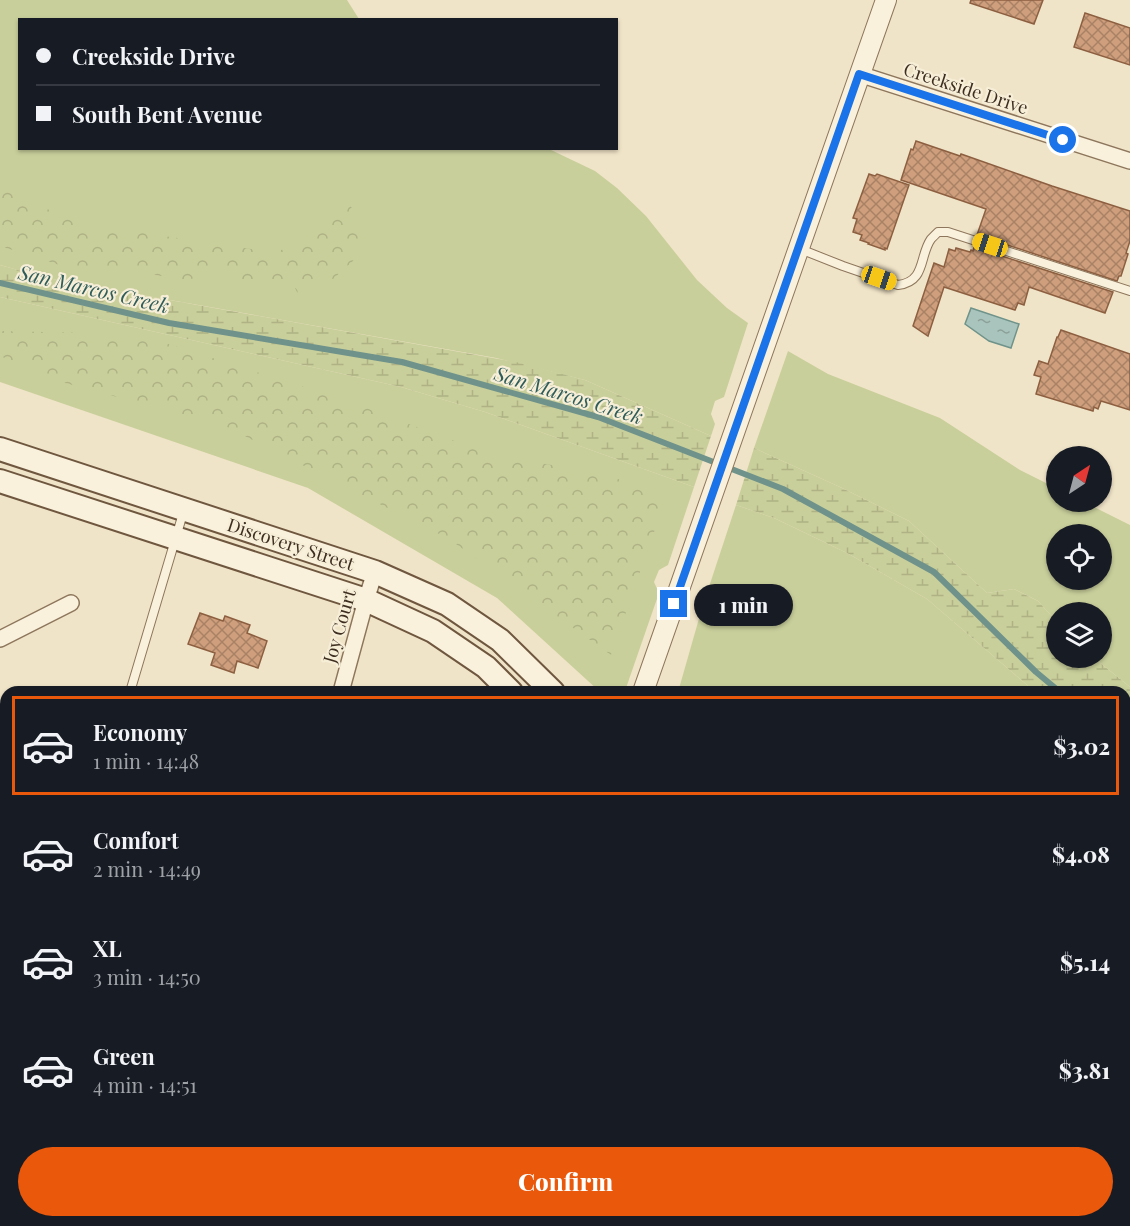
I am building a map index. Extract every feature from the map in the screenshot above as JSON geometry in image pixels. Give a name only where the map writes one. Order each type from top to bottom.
[{"type":"main road","name":"Discovery Street","points":[[0,449],[375,572],[447,604],[500,640],[547,686]]},
{"type":"main road","name":"Discovery Street","points":[[0,481],[366,600],[433,631],[486,668],[505,686]]},
{"type":"street","points":[[645,686],[886,0]]},
{"type":"street","name":"Creekside Drive","points":[[859,74],[1130,161]]},
{"type":"street","name":"Joy Court","points":[[343,686],[375,572]]},
{"type":"street","points":[[0,639],[71,603]]},
{"type":"lane","points":[[799,248],[898,285],[907,284],[914,279],[931,238],[939,232],[948,232],[1130,291]]},
{"type":"lane","points":[[132,686],[184,509]]},
{"type":"green space","points":[[0,0],[347,0],[358,18],[18,18],[18,150],[551,150],[595,171],[617,188],[646,216],[697,280],[727,308],[748,323],[724,397],[715,401],[711,414],[715,424],[711,436],[585,380],[496,358],[46,278],[0,265]]},
{"type":"green space","points":[[0,178],[20,198],[84,224],[277,253],[349,204],[361,221],[362,240],[353,261],[333,279],[309,294],[298,294],[292,282],[260,287],[217,271],[188,280],[109,268],[75,270],[0,246]]},
{"type":"green space","points":[[0,265],[47,278],[516,362],[585,380],[711,436],[694,487],[485,412],[401,387],[0,297]]},
{"type":"green space","points":[[0,297],[401,387],[485,412],[694,487],[668,565],[659,570],[654,582],[659,593],[627,686],[594,686],[497,598],[308,488],[0,382]]},
{"type":"green space","points":[[0,331],[137,334],[345,400],[489,454],[608,475],[666,498],[611,655],[449,539],[225,426],[65,383],[0,356]]},
{"type":"green space","points":[[788,351],[828,374],[940,418],[1020,470],[1046,483],[1046,512],[1104,512],[1130,525],[1130,686],[1107,668],[1112,668],[1112,602],[1046,602],[1046,610],[1038,601],[1014,589],[987,593],[909,521],[754,448]]},
{"type":"green space","points":[[754,448],[909,521],[987,593],[1014,589],[1038,601],[1046,610],[1046,668],[1107,668],[1129,686],[1028,686],[927,599],[847,553],[774,518],[736,505]]},
{"type":"green space","points":[[736,505],[774,518],[847,553],[927,599],[1028,686],[680,686],[702,608]]},
{"type":"water","points":[[971,308],[1019,324],[1011,348],[989,341],[965,324]]},
{"type":"building","points":[[971,0],[1043,0],[1034,24],[970,3]]},
{"type":"building","points":[[1085,13],[1130,28],[1130,65],[1074,47]]},
{"type":"building","points":[[916,141],[1130,211],[1130,241],[1121,276],[1117,281],[977,235],[986,209],[901,180]]},
{"type":"building","points":[[869,174],[875,176],[877,174],[909,185],[885,250],[860,240],[862,235],[853,232],[857,219],[853,218]]},
{"type":"building","points":[[974,247],[1113,292],[1105,313],[1029,287],[1024,305],[1018,303],[1015,310],[944,287],[928,336],[913,326],[934,263],[944,267],[949,249],[955,251],[956,248],[970,252]]},
{"type":"building","points":[[1061,330],[1130,354],[1130,410],[1101,401],[1098,409],[1094,407],[1093,411],[1036,394],[1041,377],[1034,375],[1039,361],[1048,364]]},
{"type":"building","points":[[200,613],[223,621],[225,616],[250,625],[247,633],[267,641],[258,668],[237,661],[234,673],[211,665],[215,653],[188,644]]},
{"type":"waterway","name":"San Marcos Creek","points":[[0,283],[169,323],[402,362],[598,417],[783,489],[934,572],[1053,686]]},
{"type":"route","points":[[674,604],[859,74],[1063,140]]}]
